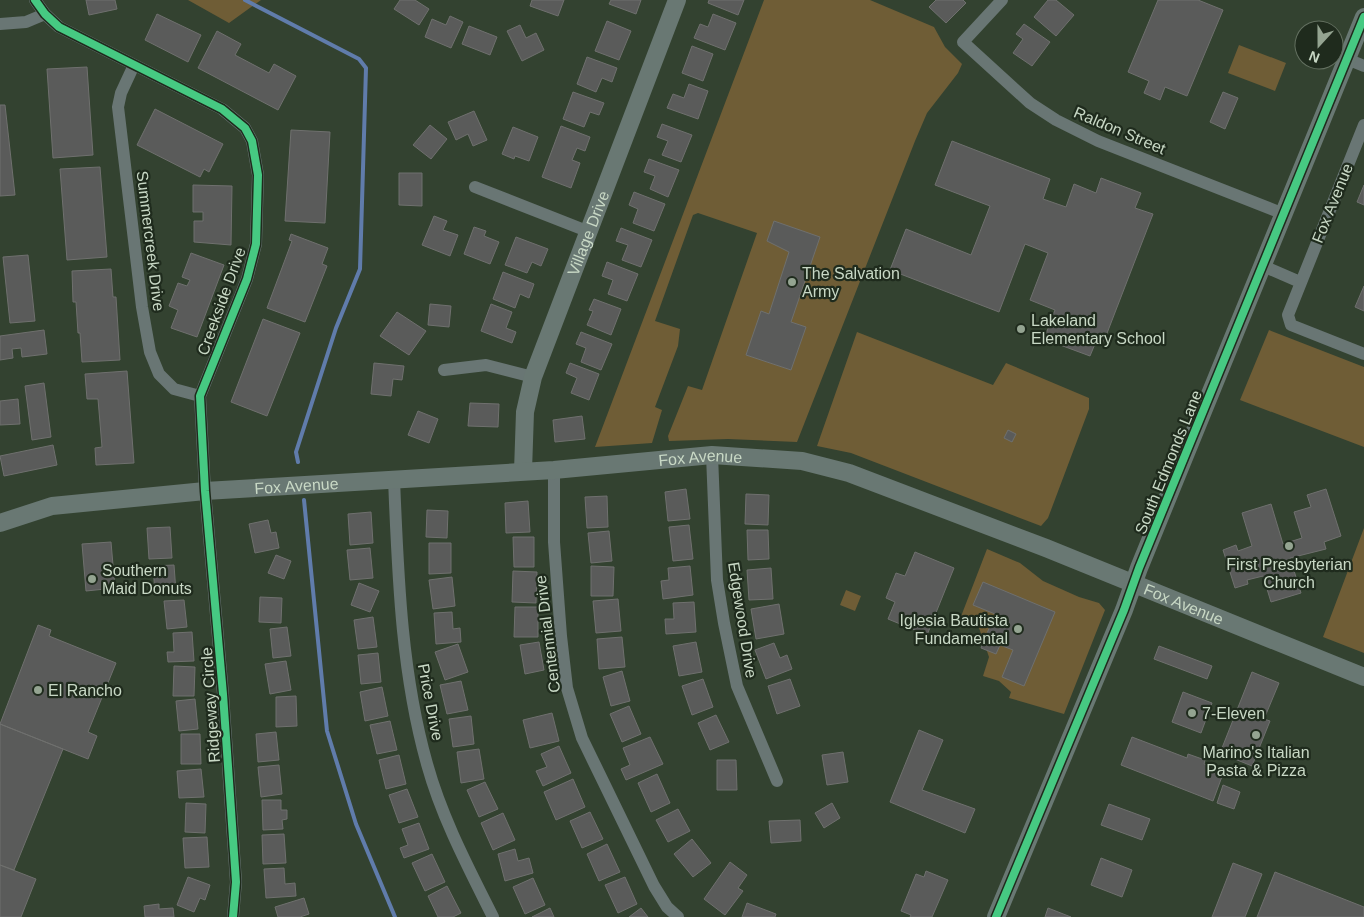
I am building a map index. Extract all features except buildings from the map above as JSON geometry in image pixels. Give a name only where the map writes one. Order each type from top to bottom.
[{"type":"street","name":"Creekside Drive","points":[[35,0],[59,27],[222,109],[237,120],[252,141],[258,175],[256,244],[247,280],[200,396],[205,491]]},
{"type":"street","name":"Village Drive","points":[[523,471],[525,412],[533,376],[677,0]]},
{"type":"street","name":"Raldon Street","points":[[1002,0],[963,42],[1023,97],[1056,120],[1098,140],[1284,214]]},
{"type":"street","points":[[0,24],[26,22],[46,14]]},
{"type":"street","name":"South Edmonds Lane","points":[[996,917],[1364,17]]},
{"type":"street","points":[[1347,59],[1364,66]]},
{"type":"street","name":"Summercreek Drive","points":[[134,65],[121,93],[118,107],[142,307],[150,352],[160,374],[174,389],[200,396]]},
{"type":"street","name":"Fox Avenue","points":[[1364,125],[1288,315],[1291,325],[1364,354]]},
{"type":"street","points":[[475,187],[587,231]]},
{"type":"street","points":[[1263,266],[1300,282]]},
{"type":"street","points":[[444,370],[486,365],[533,376]]},
{"type":"street","name":"Fox Avenue","points":[[0,523],[52,506],[205,491],[554,470],[712,456],[802,461],[849,473],[1046,548],[1133,585],[1364,677]]},
{"type":"street","name":"Edgewood Drive","points":[[712,456],[717,580],[724,623],[737,686],[777,781]]},
{"type":"street","name":"Centennial Drive","points":[[554,470],[554,542],[567,688],[582,738],[654,886],[667,907],[678,917]]},
{"type":"street","name":"Price Drive","points":[[394,479],[398,561],[409,685],[427,764],[439,800],[451,832],[493,917]]},
{"type":"street","name":"Ridgeway Circle","points":[[205,491],[236,872],[233,917]]},
{"type":"shaded area","points":[[188,0],[261,0],[229,23]]},
{"type":"shaded area","points":[[764,0],[870,0],[934,27],[945,47],[962,64],[958,73],[927,113],[797,442],[728,439],[669,441],[668,436],[688,386],[702,390],[757,233],[698,213],[693,215],[655,321],[680,329],[678,346],[655,407],[662,410],[652,443],[595,447]]},
{"type":"shaded area","points":[[1239,45],[1286,63],[1275,91],[1228,73]]},
{"type":"shaded area","points":[[1269,330],[1364,367],[1364,447],[1240,400]]},
{"type":"shaded area","points":[[857,332],[993,385],[1006,363],[1089,398],[1089,409],[1048,518],[1041,526],[851,453],[817,446]]},
{"type":"shaded area","points":[[1364,528],[1364,653],[1323,637]]},
{"type":"shaded area","points":[[987,549],[1020,563],[1043,581],[1079,597],[1099,603],[1105,610],[1064,714],[1009,698],[1011,692],[999,681],[983,676],[989,657],[979,628],[960,619]]},
{"type":"shaded area","points":[[846,590],[861,596],[855,611],[840,605]]},
{"type":"waterway","points":[[245,0],[359,59],[366,68],[360,269],[336,328],[296,452],[298,462]]},
{"type":"waterway","points":[[304,500],[327,731],[356,824],[395,917]]},
{"type":"cycle path","points":[[35,0],[45,14],[59,27],[222,109],[245,128],[252,141],[258,175],[256,244],[247,279],[200,396],[205,491],[223,694],[236,882],[233,917]]},
{"type":"cycle path","points":[[996,917],[1124,610],[1139,568],[1364,17]]},
{"type":"place","name":"The Salvation Army","points":[[792,282]]},
{"type":"place","name":"Lakeland Elementary School","points":[[1021,329]]},
{"type":"place","name":"First Presbyterian Church","points":[[1289,546]]},
{"type":"place","name":"Southern Maid Donuts","points":[[92,579]]},
{"type":"place","name":"Iglesia Bautista Fundamental","points":[[1018,629]]},
{"type":"place","name":"El Rancho","points":[[38,690]]},
{"type":"place","name":"7-Eleven","points":[[1192,713]]},
{"type":"place","name":"Marino's Italian Pasta & Pizza","points":[[1256,735]]}]
